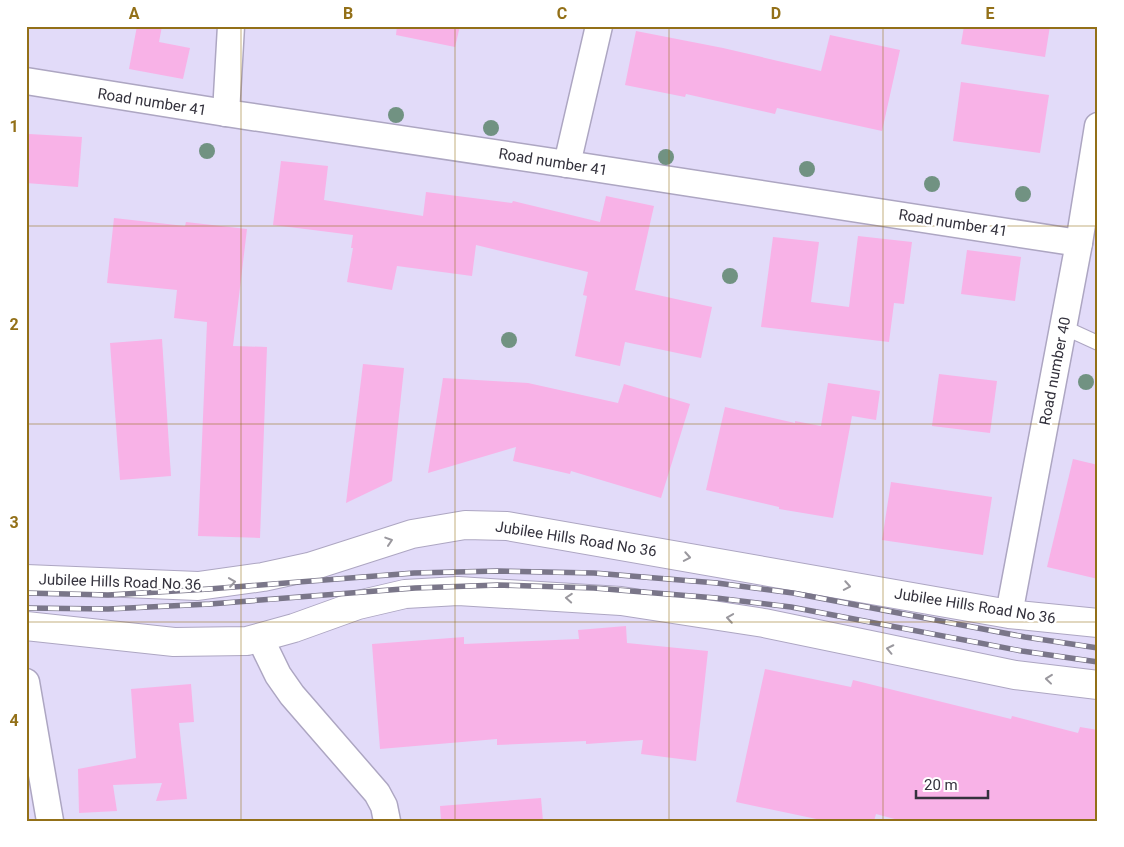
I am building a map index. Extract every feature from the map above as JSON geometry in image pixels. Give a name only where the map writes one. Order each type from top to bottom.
[{"type":"main road","name":"Jubilee Hills Road No 36","points":[[26,579],[198,586],[263,578],[308,567],[412,534],[465,525],[507,526],[1009,614],[1098,623]]},
{"type":"main road","points":[[26,626],[174,642],[247,641],[368,603],[405,594],[458,591],[631,603],[764,623],[1015,676],[1098,685]]},
{"type":"street","points":[[226,113],[231,26]]},
{"type":"street","points":[[568,164],[599,26]]},
{"type":"street","name":"Road number 41","points":[[26,81],[1079,243]]},
{"type":"street","name":"Road number 40","points":[[1009,614],[1095,166],[1098,126]]},
{"type":"street","points":[[260,638],[278,675],[292,695],[377,793],[384,806],[387,821]]},
{"type":"street","points":[[26,682],[50,821]]},
{"type":"lane","points":[[1064,327],[1098,343]]},
{"type":"building","points":[[137,26],[162,26],[159,42],[190,48],[183,79],[129,69]]},
{"type":"building","points":[[397,26],[460,26],[455,47],[396,35]]},
{"type":"building","points":[[964,26],[1050,26],[1045,57],[961,44]]},
{"type":"building","points":[[636,31],[723,48],[821,71],[830,35],[900,50],[882,131],[777,108],[775,114],[686,94],[685,97],[625,85]]},
{"type":"building","points":[[961,82],[1049,95],[1040,153],[953,141]]},
{"type":"building","points":[[29,134],[82,137],[78,187],[26,183]]},
{"type":"building","points":[[281,161],[328,166],[324,200],[423,216],[426,192],[512,203],[513,201],[600,222],[606,196],[654,206],[635,290],[712,307],[701,358],[625,342],[620,366],[575,356],[587,296],[583,295],[588,272],[476,245],[472,276],[397,266],[392,290],[347,282],[353,248],[351,248],[353,235],[273,225]]},
{"type":"building","points":[[114,218],[185,226],[186,222],[247,229],[233,346],[267,347],[260,538],[198,536],[207,322],[174,318],[177,290],[107,283]]},
{"type":"building","points":[[858,236],[912,242],[904,304],[894,303],[889,342],[761,327],[773,237],[819,242],[811,302],[849,307]]},
{"type":"building","points":[[967,250],[1021,257],[1015,301],[961,294]]},
{"type":"building","points":[[162,339],[171,476],[120,480],[110,343]]},
{"type":"building","points":[[363,364],[404,368],[392,481],[346,503]]},
{"type":"building","points":[[939,374],[997,381],[990,433],[932,426]]},
{"type":"building","points":[[443,378],[528,383],[618,403],[624,384],[690,404],[661,498],[571,471],[570,474],[513,461],[516,447],[428,473]]},
{"type":"building","points":[[828,383],[880,391],[876,420],[852,416],[833,518],[779,509],[779,507],[706,490],[725,407],[795,423],[795,421],[821,426]]},
{"type":"building","points":[[1073,459],[1098,465],[1098,579],[1047,567]]},
{"type":"building","points":[[891,482],[992,497],[983,555],[882,540]]},
{"type":"building","points":[[626,626],[627,643],[708,651],[696,761],[641,754],[643,740],[586,744],[586,741],[497,745],[497,739],[380,749],[372,644],[464,637],[464,644],[579,639],[578,630]]},
{"type":"building","points":[[765,669],[851,687],[853,680],[1011,719],[1012,716],[1078,733],[1080,727],[1098,730],[1098,821],[902,821],[876,814],[874,821],[826,821],[736,802]]},
{"type":"building","points":[[191,684],[194,722],[179,723],[187,799],[156,801],[162,783],[113,785],[117,811],[79,813],[78,769],[136,758],[131,689]]},
{"type":"building","points":[[541,798],[543,821],[441,821],[440,806]]},
{"type":"railway","points":[[26,593],[108,595],[414,573],[498,571],[594,573],[717,583],[793,593],[1025,637],[1098,648]]},
{"type":"railway","points":[[26,608],[108,609],[210,604],[415,588],[498,585],[594,588],[716,598],[791,607],[1022,651],[1098,662]]}]
